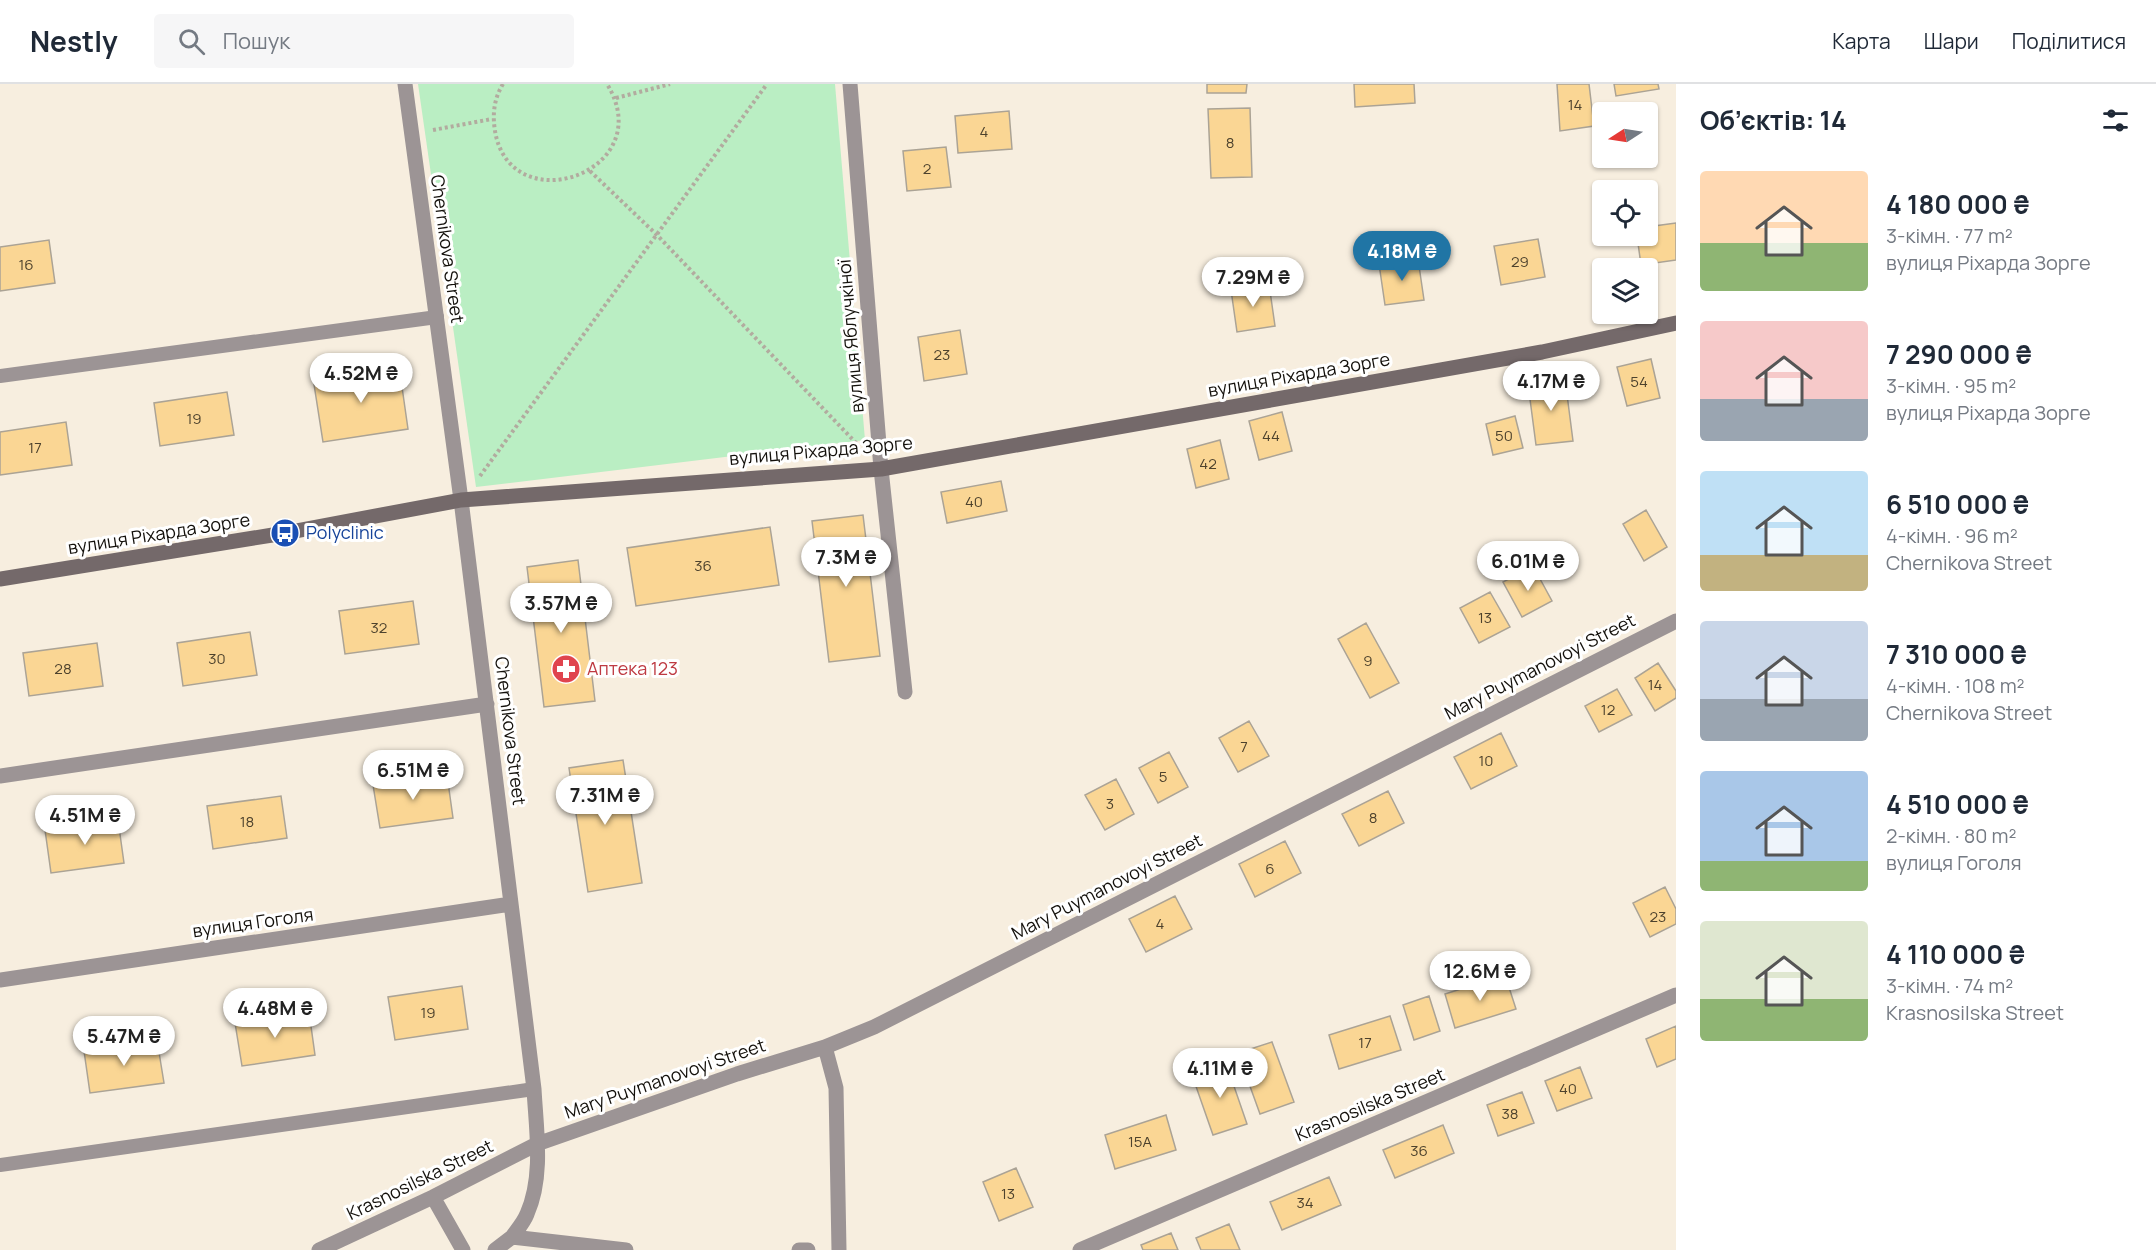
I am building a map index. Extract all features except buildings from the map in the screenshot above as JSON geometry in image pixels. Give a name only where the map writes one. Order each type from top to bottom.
[{"type":"street","name":"Chernikova Street","points":[[405,84],[462,500],[534,1089],[537,1144],[535,1183],[527,1214],[512,1237]]},
{"type":"street","name":"вулиця Яблучкіної","points":[[850,84],[881,469],[905,692]]},
{"type":"street","name":"вулиця Ріхарда Зорге","points":[[0,579],[285,533],[462,500],[881,469],[1542,352],[1676,323]]},
{"type":"street","name":"Mary Puymanovoyi Street","points":[[537,1144],[737,1074],[825,1047],[874,1027],[1676,621]]},
{"type":"street","points":[[0,776],[487,704]]},
{"type":"street","name":"вулиця Гоголя","points":[[0,980],[511,904]]},
{"type":"street","name":"Krasnosilska Street","points":[[1080,1250],[1676,995]]},
{"type":"street","points":[[825,1047],[836,1088],[839,1250]]},
{"type":"street","name":"Krasnosilska Street","points":[[319,1250],[433,1197],[537,1144]]},
{"type":"street","points":[[433,1197],[463,1250]]},
{"type":"street","points":[[495,1250],[512,1237],[626,1250]]},
{"type":"street","points":[[799,1250],[808,1250]]},
{"type":"lane","points":[[0,376],[437,317]]},
{"type":"lane","points":[[0,1165],[534,1089]]},
{"type":"path","points":[[503,84],[498,92],[492,119],[498,144],[511,163],[522,172],[542,180],[563,181],[590,171],[610,151],[618,124],[616,98],[607,84]]},
{"type":"path","points":[[616,98],[670,84]]},
{"type":"path","points":[[462,500],[767,84]]},
{"type":"path","points":[[411,134],[492,119]]},
{"type":"path","points":[[590,171],[657,235],[881,469]]},
{"type":"green space","points":[[418,84],[835,84],[865,440],[476,487]]},
{"type":"place","name":"Polyclinic","points":[[285,533]]},
{"type":"place","name":"Аптека 123","points":[[566,669]]}]
